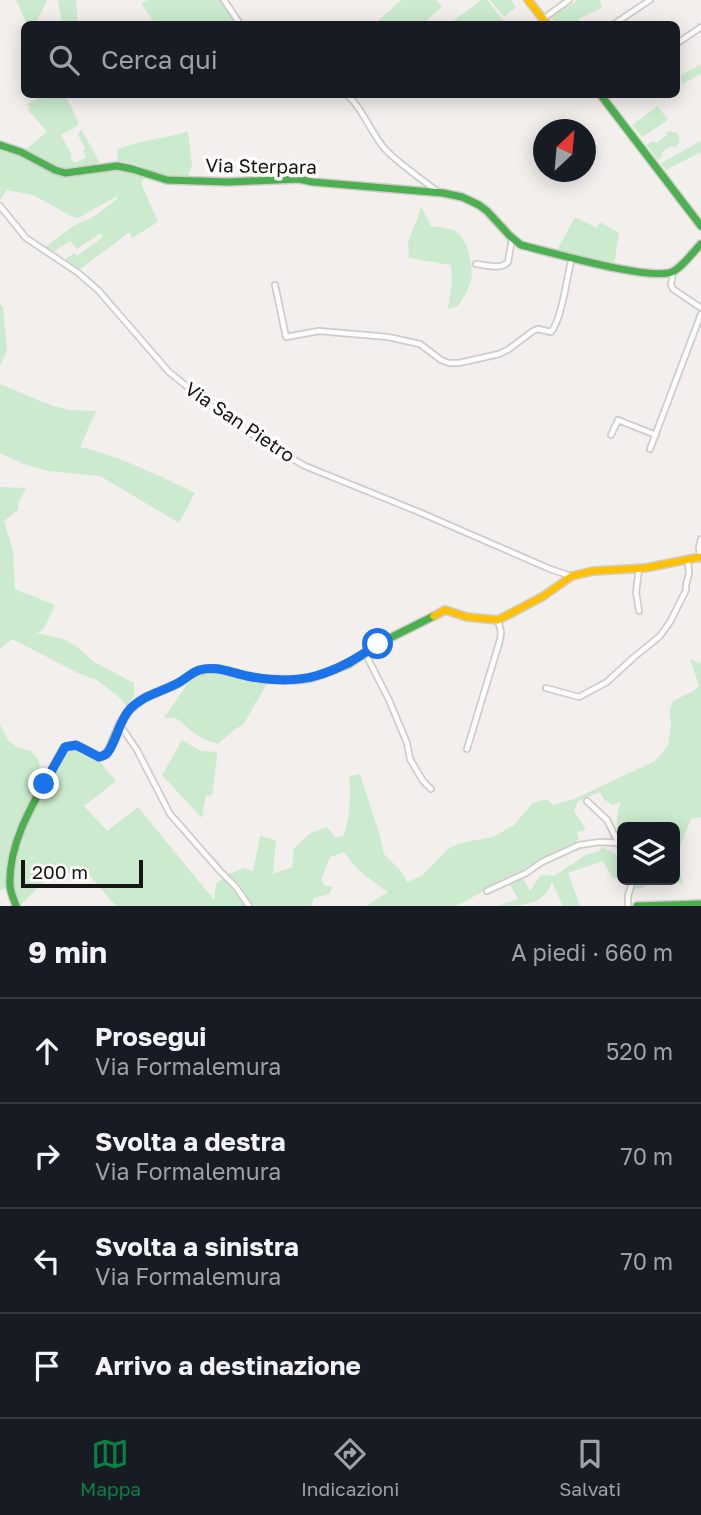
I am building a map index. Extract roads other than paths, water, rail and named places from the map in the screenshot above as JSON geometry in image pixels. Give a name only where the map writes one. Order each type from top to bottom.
[{"type":"street","points":[[224,0],[238,21]]},
{"type":"street","points":[[528,0],[544,21]]},
{"type":"street","points":[[546,21],[569,0]]},
{"type":"street","points":[[618,21],[650,0]]},
{"type":"street","points":[[680,42],[701,27]]},
{"type":"street","points":[[350,98],[386,150],[437,191]]},
{"type":"street","points":[[604,98],[701,226]]},
{"type":"street","name":"Via Sterpara","points":[[0,145],[68,173],[125,166],[167,180],[229,183],[299,179],[459,195],[479,204],[512,239],[524,246],[640,272],[673,272]]},
{"type":"street","name":"Via San Pietro","points":[[0,206],[26,238],[78,272],[97,290],[169,372],[260,440],[305,466],[572,576]]},
{"type":"street","points":[[476,264],[506,265],[512,239]]},
{"type":"street","points":[[701,244],[673,272],[671,285],[701,308]]},
{"type":"street","points":[[275,285],[286,337],[319,331],[388,337],[420,344],[441,360],[458,363],[499,354],[538,329],[551,332],[560,312],[572,257]]},
{"type":"street","points":[[650,449],[701,314]]},
{"type":"street","points":[[611,435],[618,420],[656,435]]},
{"type":"street","points":[[16,906],[9,888],[11,863],[44,784],[64,748],[76,745],[99,757],[105,755],[130,709],[144,698],[179,683],[200,670],[218,669],[261,679],[294,680],[327,673],[349,664],[378,644],[445,610],[475,618],[498,620],[542,597],[572,576],[700,558],[701,539]]},
{"type":"street","points":[[546,688],[579,697],[607,682],[660,636],[686,590],[688,561]]},
{"type":"street","points":[[639,568],[636,592],[639,611]]},
{"type":"street","points":[[467,749],[500,640],[498,620]]},
{"type":"street","points":[[365,653],[403,732],[410,759],[431,789]]},
{"type":"street","points":[[120,724],[137,750],[170,814],[236,887],[249,906]]},
{"type":"street","points":[[587,801],[607,820],[617,839]]},
{"type":"street","points":[[488,891],[579,845],[617,843]]},
{"type":"street","points":[[628,906],[631,885]]},
{"type":"street","points":[[637,906],[701,904]]}]
